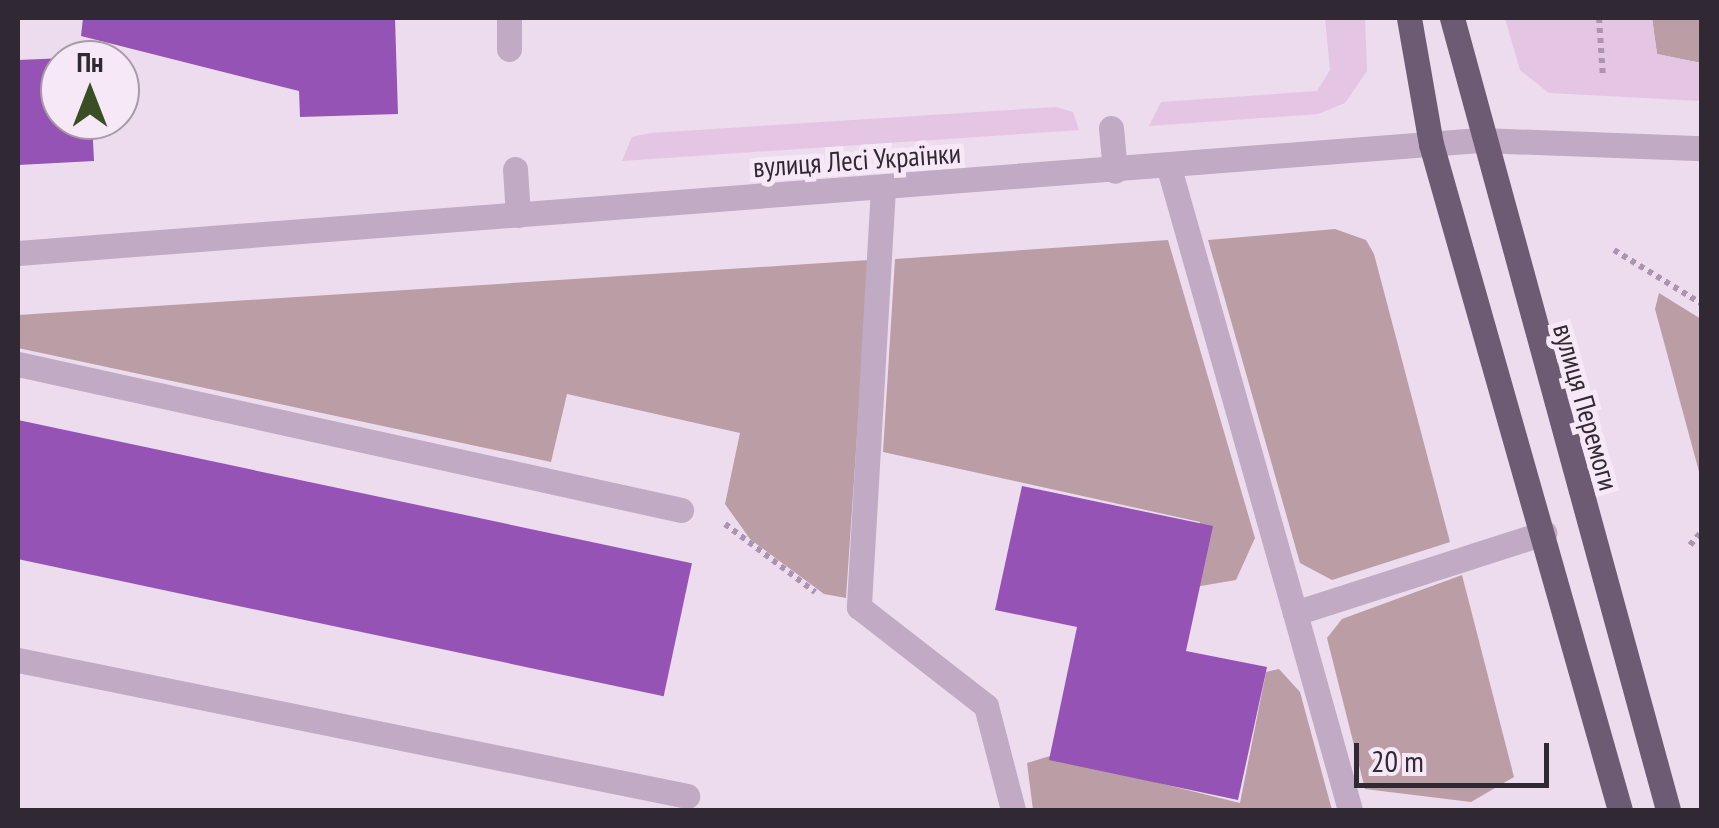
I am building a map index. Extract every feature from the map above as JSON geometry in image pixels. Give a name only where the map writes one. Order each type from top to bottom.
[{"type":"main road","points":[[1410,18],[1432,144],[1620,810]]},
{"type":"main road","name":"вулиця Перемоги","points":[[1452,18],[1480,140],[1668,810]]},
{"type":"street","points":[[509,18],[509,50]]},
{"type":"street","points":[[1111,128],[1115,171]]},
{"type":"street","name":"вулиця Лесі Українки","points":[[18,253],[1169,168],[1480,140],[1702,148]]},
{"type":"street","points":[[1169,168],[1350,810]]},
{"type":"street","points":[[514,169],[518,215]]},
{"type":"street","points":[[884,188],[859,608],[986,706],[1013,810]]},
{"type":"street","points":[[18,364],[681,510]]},
{"type":"street","points":[[1295,613],[1544,534]]},
{"type":"street","points":[[18,660],[687,796]]},
{"type":"path","points":[[1599,18],[1603,78]]},
{"type":"path","points":[[1614,250],[1702,304]]},
{"type":"path","points":[[681,510],[721,522],[828,602],[859,608]]},
{"type":"path","points":[[1690,546],[1702,531]]},
{"type":"shaded area","points":[[1325,18],[1365,18],[1367,71],[1345,103],[1318,114],[1149,126],[1161,102],[1317,91],[1330,70]]},
{"type":"shaded area","points":[[1505,18],[1652,18],[1657,54],[1701,63],[1701,101],[1549,93],[1520,70]]},
{"type":"shaded area","points":[[1652,18],[1701,18],[1701,63],[1657,54]]},
{"type":"shaded area","points":[[1056,107],[1073,112],[1079,130],[622,161],[632,137],[650,133]]},
{"type":"shaded area","points":[[1335,229],[1366,240],[1374,254],[1450,542],[1332,580],[1300,563],[1208,240]]},
{"type":"shaded area","points":[[1168,240],[1255,538],[1236,580],[1189,588],[1200,522],[883,452],[895,259]]},
{"type":"shaded area","points":[[869,260],[846,598],[824,594],[750,539],[725,504],[740,433],[567,394],[551,462],[18,348],[18,315]]},
{"type":"shaded area","points":[[1659,293],[1701,319],[1701,479],[1655,309]]},
{"type":"shaded area","points":[[1462,575],[1514,777],[1471,802],[1365,789],[1327,638],[1342,619]]},
{"type":"shaded area","points":[[1279,669],[1300,692],[1332,810],[1033,810],[1027,763],[1050,756],[1240,803],[1266,672]]},
{"type":"building","points":[[83,18],[395,18],[398,114],[300,117],[299,91],[140,51],[140,40],[81,36]]},
{"type":"building","points":[[40,59],[40,140],[93,140],[94,161],[18,165],[18,60]]},
{"type":"building","points":[[18,420],[692,563],[664,696],[18,559]]},
{"type":"building","points":[[1022,486],[1213,526],[1186,651],[1267,667],[1238,800],[1049,760],[1077,627],[995,610]]}]
